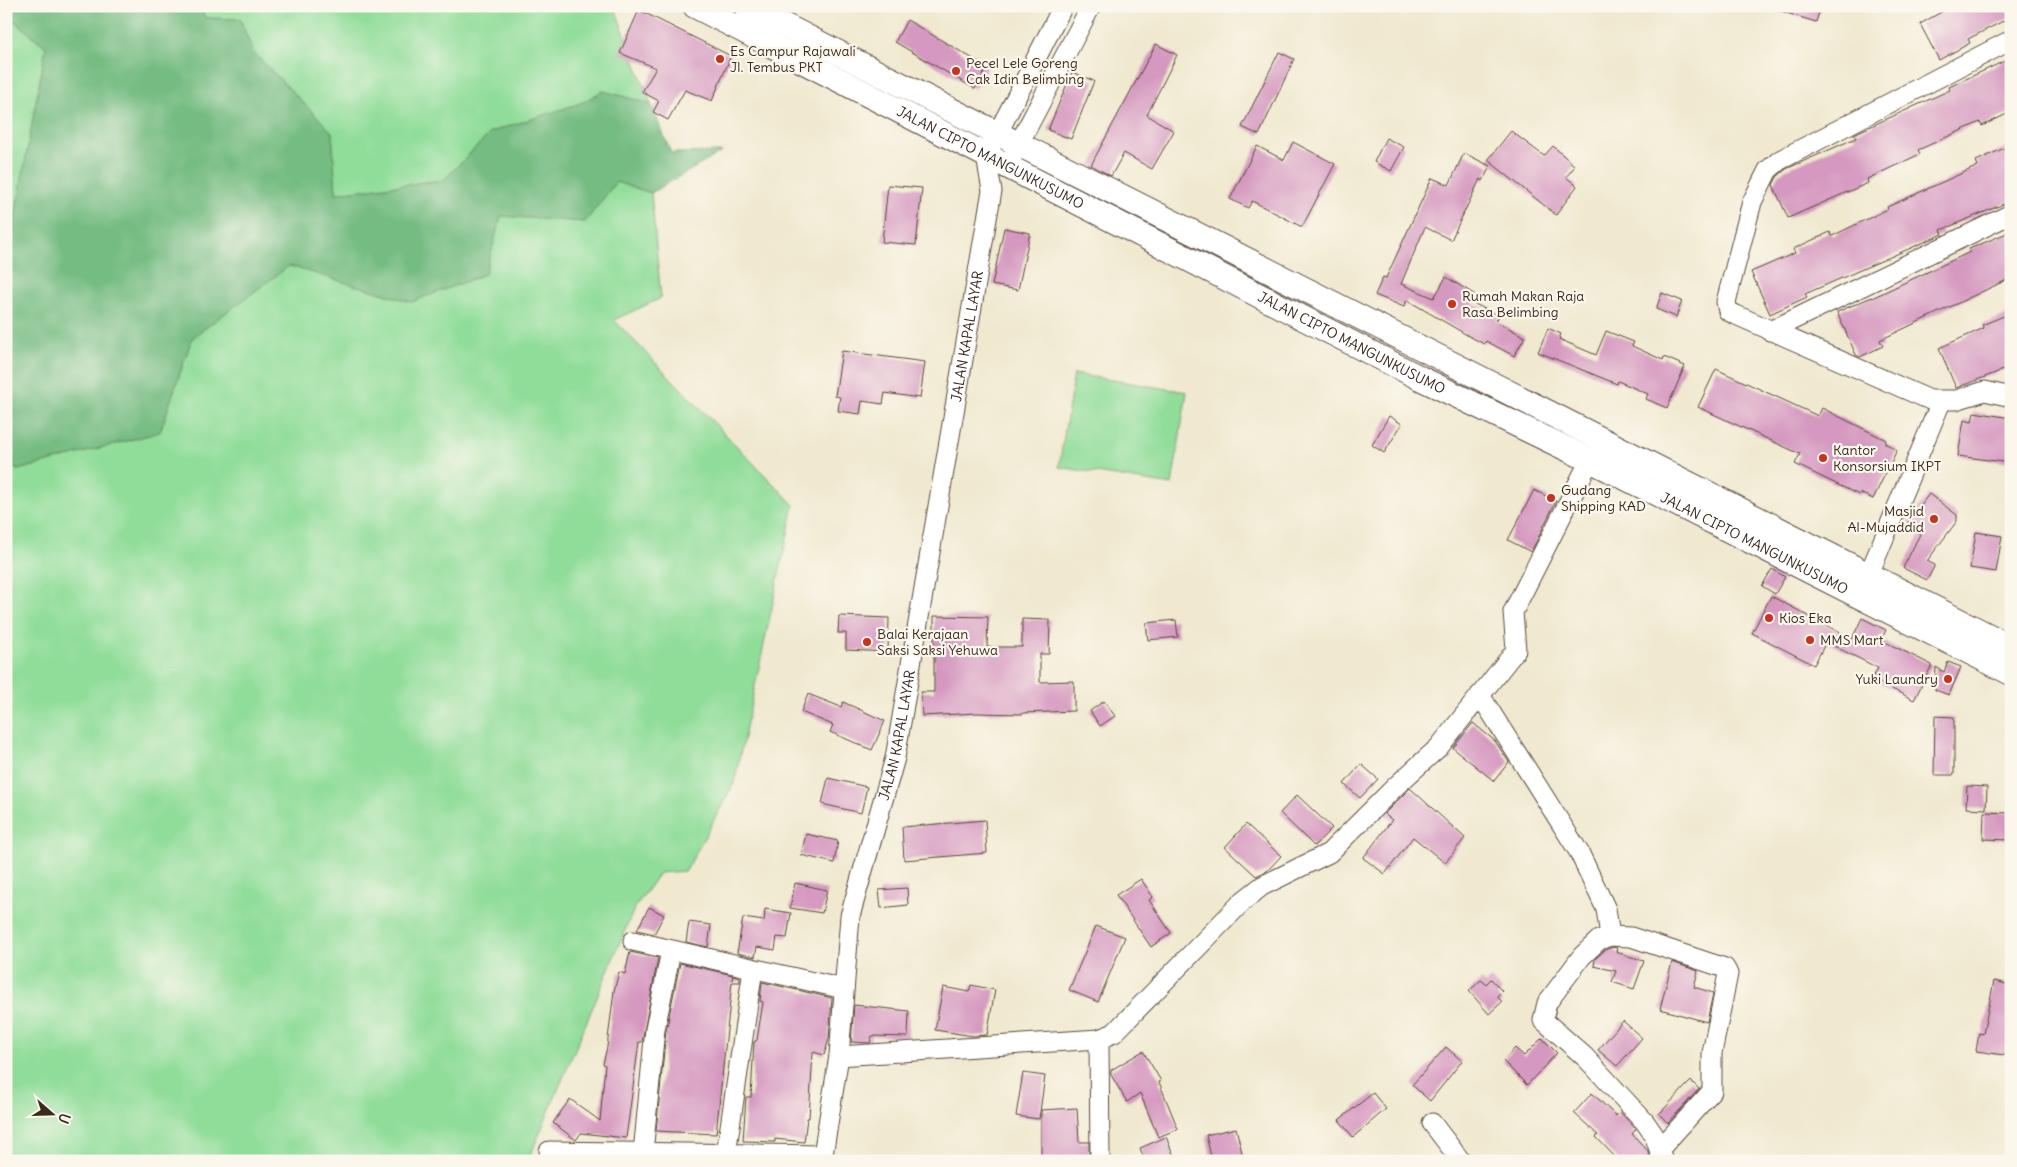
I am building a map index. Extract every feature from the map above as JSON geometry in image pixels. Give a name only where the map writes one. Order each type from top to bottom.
[{"type":"street","name":"JALAN CIPTO MANGUNKUSUMO","points":[[695,6],[986,156],[1013,156],[1869,574],[2011,647]]},
{"type":"street","name":"JALAN CIPTO MANGUNKUSUMO","points":[[746,6],[996,134],[1013,156],[1420,378],[1590,460],[2011,673]]},
{"type":"street","points":[[992,191],[986,156],[1063,6]]},
{"type":"street","points":[[992,191],[1013,156],[1091,6]]},
{"type":"street","points":[[2011,40],[1780,160],[1768,170],[1752,202],[1726,302],[1728,311],[1930,400],[1941,402],[1956,400],[2011,380]]},
{"type":"street","name":"JALAN KAPAL LAYAR","points":[[822,1158],[839,1056],[850,916],[895,758],[992,191]]},
{"type":"street","points":[[1770,331],[2011,214]]},
{"type":"street","points":[[1985,391],[2011,396]]},
{"type":"street","points":[[1869,574],[1941,402]]},
{"type":"street","points":[[839,1056],[1099,1039],[1114,1033],[1243,901],[1262,886],[1329,853],[1397,785],[1439,747],[1516,650],[1514,612],[1590,460]]},
{"type":"street","points":[[1480,695],[1578,852],[1606,909],[1610,936]]},
{"type":"street","points":[[1610,936],[1631,937],[1725,968],[1728,974],[1712,1053],[1712,1091],[1661,1155],[1654,1135],[1646,1122],[1585,1057],[1543,1020],[1547,1003],[1582,956],[1599,940],[1610,936]]},
{"type":"street","points":[[633,941],[753,970],[844,989]]},
{"type":"street","points":[[643,1153],[655,1029],[671,951]]},
{"type":"street","points":[[726,1154],[753,970]]},
{"type":"street","points":[[1099,1039],[1100,1161]]},
{"type":"street","points":[[1432,1123],[1462,1161]]},
{"type":"street","points":[[549,1151],[726,1154],[822,1158]]},
{"type":"green space","points":[[6,6],[200,6],[205,18],[240,19],[253,52],[332,132],[336,193],[444,180],[491,132],[581,103],[603,91],[651,104],[671,153],[722,152],[651,193],[616,182],[585,222],[501,216],[485,274],[412,302],[289,266],[192,338],[160,432],[18,470],[6,464],[6,267],[46,47],[6,14]]},
{"type":"green space","points":[[200,6],[614,6],[651,104],[603,91],[581,103],[491,132],[444,180],[336,193],[332,132],[253,52],[240,19],[205,18]]},
{"type":"green space","points":[[6,14],[46,47],[6,267]]},
{"type":"green space","points":[[616,182],[651,193],[661,298],[614,320],[794,505],[734,783],[686,871],[659,873],[634,909],[528,1161],[6,1161],[6,464],[18,470],[160,432],[192,338],[289,265],[411,302],[485,274],[501,216],[585,222]]},
{"type":"green space","points":[[1074,374],[1187,392],[1172,485],[1059,467]]},
{"type":"building","points":[[1777,6],[1821,6],[1816,22],[1777,10]]},
{"type":"building","points":[[1952,6],[2006,6],[2011,17],[1968,39],[1970,43],[1939,60],[1920,24]]},
{"type":"building","points":[[639,10],[731,56],[712,101],[685,90],[668,120],[653,112],[659,101],[642,92],[656,68],[620,53]]},
{"type":"building","points":[[907,20],[987,67],[975,89],[895,42]]},
{"type":"building","points":[[1156,44],[1177,55],[1147,115],[1174,131],[1152,169],[1124,153],[1111,176],[1091,165]]},
{"type":"building","points":[[1279,52],[1294,59],[1259,135],[1242,127]]},
{"type":"building","points":[[2011,58],[2011,112],[1982,126],[1980,122],[1918,150],[1920,154],[1867,179],[1868,183],[1788,218],[1773,185],[1777,177],[1786,169],[1856,138],[1854,134],[1950,90],[1949,87]]},
{"type":"building","points":[[1072,72],[1094,81],[1071,139],[1048,130]]},
{"type":"building","points":[[1511,131],[1544,156],[1553,146],[1575,166],[1566,177],[1577,186],[1556,215],[1488,160]]},
{"type":"building","points":[[1386,138],[1404,147],[1391,171],[1374,162]]},
{"type":"building","points":[[1293,142],[1335,164],[1302,227],[1252,201],[1248,208],[1230,199],[1257,146],[1284,160]]},
{"type":"building","points":[[2011,145],[2011,201],[1941,230],[1943,234],[1805,294],[1807,297],[1770,314],[1751,272],[1795,253],[1793,249],[1830,232],[1832,236],[1888,209],[1887,207],[1978,166],[1976,161]]},
{"type":"building","points":[[1464,153],[1490,166],[1483,181],[1480,179],[1451,240],[1425,227],[1401,284],[1434,298],[1446,277],[1477,296],[1473,303],[1499,316],[1496,321],[1525,337],[1514,356],[1486,341],[1484,344],[1407,300],[1404,307],[1375,295],[1383,277],[1386,278],[1432,178],[1449,185]]},
{"type":"building","points":[[888,185],[922,188],[916,245],[882,242]]},
{"type":"building","points":[[1004,228],[1030,233],[1018,290],[992,285]]},
{"type":"building","points":[[2007,233],[2011,242],[2011,278],[1880,340],[1883,346],[1860,357],[1856,355],[1837,312],[1872,298],[1970,252],[1969,249]]},
{"type":"building","points":[[1662,293],[1682,301],[1676,317],[1656,309]]},
{"type":"building","points":[[2011,313],[2011,367],[1956,388],[1939,348],[1984,328],[1982,325]]},
{"type":"building","points":[[1548,328],[1561,334],[1559,339],[1596,355],[1606,331],[1634,342],[1632,346],[1663,360],[1664,357],[1685,366],[1667,408],[1646,399],[1648,394],[1618,381],[1617,384],[1538,352]]},
{"type":"building","points":[[842,351],[925,362],[920,398],[885,393],[883,404],[862,401],[860,414],[838,411],[840,397],[835,396]]},
{"type":"building","points":[[1716,369],[1818,416],[1822,408],[1886,440],[1885,443],[1897,450],[1873,499],[1860,493],[1859,495],[1795,464],[1800,454],[1698,407]]},
{"type":"building","points":[[1974,412],[2011,418],[2011,463],[1958,456],[1964,420],[1972,422]]},
{"type":"building","points":[[1389,416],[1402,424],[1384,453],[1372,445]]},
{"type":"building","points":[[1534,490],[1556,501],[1531,552],[1508,540]]},
{"type":"building","points":[[1929,494],[1957,515],[1957,521],[1927,561],[1935,565],[1927,580],[1903,568],[1921,532],[1908,522]]},
{"type":"building","points":[[1976,532],[2002,536],[1996,572],[1970,568]]},
{"type":"building","points":[[1772,569],[1785,577],[1775,594],[1762,586]]},
{"type":"building","points":[[1771,596],[1852,639],[1862,618],[1886,630],[1881,640],[1932,665],[1914,700],[1872,679],[1878,668],[1826,642],[1814,665],[1752,633]]},
{"type":"building","name":"Balai Kerajaan Saksi Saksi Yehuwa","points":[[839,616],[889,618],[888,652],[846,650],[846,633],[838,633]]},
{"type":"building","points":[[934,616],[988,617],[987,647],[1022,647],[1022,619],[1050,620],[1049,654],[1040,654],[1040,682],[1074,681],[1074,711],[922,716],[921,692],[934,692]]},
{"type":"building","points":[[1176,620],[1178,637],[1148,640],[1146,623]]},
{"type":"building","name":"Yuki Laundry","points":[[1948,662],[1961,667],[1949,695],[1935,690],[1936,667],[1944,672]]},
{"type":"building","points":[[808,694],[841,707],[843,702],[885,721],[872,750],[830,732],[833,725],[801,712]]},
{"type":"building","points":[[1104,701],[1115,716],[1100,726],[1090,711]]},
{"type":"building","points":[[1935,716],[1954,717],[1954,775],[1934,775]]},
{"type":"building","points":[[1473,723],[1495,741],[1509,762],[1494,781],[1453,748]]},
{"type":"building","points":[[1361,764],[1378,779],[1360,798],[1344,784]]},
{"type":"building","points":[[828,778],[867,787],[861,813],[822,804]]},
{"type":"building","points":[[1967,786],[1987,787],[1986,809],[1966,808]]},
{"type":"building","points":[[1410,788],[1465,838],[1445,863],[1413,837],[1385,874],[1363,858],[1392,820],[1384,814]]},
{"type":"building","points":[[1297,795],[1332,828],[1314,846],[1280,813]]},
{"type":"building","points":[[1984,812],[2011,813],[2011,840],[1983,839]]},
{"type":"building","points":[[985,820],[987,853],[904,860],[902,827]]},
{"type":"building","points":[[1246,824],[1281,856],[1267,871],[1256,876],[1225,847]]},
{"type":"building","points":[[806,834],[838,841],[834,863],[801,855]]},
{"type":"building","points":[[1141,879],[1153,897],[1149,900],[1171,933],[1151,947],[1116,895]]},
{"type":"building","points":[[795,883],[827,890],[822,913],[790,908]]},
{"type":"building","points":[[907,888],[908,905],[881,908],[879,890]]},
{"type":"building","points":[[649,907],[664,915],[654,934],[637,930]]},
{"type":"building","points":[[765,909],[791,913],[787,938],[777,937],[775,950],[757,947],[755,957],[737,953],[743,918],[764,921]]},
{"type":"building","points":[[689,922],[711,925],[708,947],[686,942]]},
{"type":"building","points":[[1096,926],[1125,937],[1098,1002],[1069,990]]},
{"type":"building","points":[[1612,947],[1617,948],[1616,952],[1644,961],[1634,989],[1612,982],[1616,971],[1594,966],[1595,959],[1605,950]]},
{"type":"building","points":[[630,952],[658,958],[642,1042],[639,1042],[626,1138],[581,1133],[576,1140],[553,1123],[570,1099],[600,1121],[605,1065],[603,1064],[614,991],[619,972],[625,974]]},
{"type":"building","points":[[1672,962],[1698,971],[1694,987],[1713,993],[1707,1022],[1660,1009]]},
{"type":"building","points":[[680,963],[740,977],[740,982],[732,982],[716,1134],[656,1131],[666,1031]]},
{"type":"building","points":[[1491,979],[1502,991],[1497,996],[1502,1002],[1489,1014],[1469,991],[1481,980],[1486,984]]},
{"type":"building","points":[[1994,981],[2011,985],[2011,1056],[1976,1051],[1979,1033],[1983,1034]]},
{"type":"building","points":[[762,982],[832,998],[829,1039],[824,1055],[813,1052],[809,1118],[807,1118],[804,1142],[775,1139],[775,1142],[743,1141],[746,1097],[751,1097],[754,1042],[757,1040],[763,1002],[760,1001]]},
{"type":"building","points":[[971,985],[995,990],[987,1035],[973,1036],[935,1030],[943,987],[969,992]]},
{"type":"building","points":[[854,1005],[909,1011],[908,1037],[872,1036],[870,1043],[851,1042]]},
{"type":"building","points":[[1623,1021],[1642,1038],[1617,1066],[1598,1050]]},
{"type":"building","points":[[1542,1038],[1557,1053],[1527,1085],[1503,1061],[1515,1048],[1524,1056]]},
{"type":"building","points":[[1446,1047],[1462,1061],[1430,1101],[1412,1085]]},
{"type":"building","points":[[1143,1051],[1161,1081],[1159,1082],[1178,1129],[1158,1137],[1140,1093],[1127,1102],[1111,1075],[1111,1070]]},
{"type":"building","points":[[1023,1073],[1045,1076],[1039,1119],[1016,1116]]},
{"type":"building","points":[[1691,1081],[1699,1089],[1668,1123],[1659,1114]]},
{"type":"building","points":[[1373,1093],[1386,1109],[1353,1137],[1339,1120]]},
{"type":"building","points":[[1592,1093],[1616,1116],[1620,1112],[1636,1129],[1632,1134],[1648,1151],[1651,1161],[1619,1161],[1596,1137],[1598,1135],[1574,1113]]},
{"type":"building","points":[[1077,1108],[1079,1142],[1089,1142],[1089,1161],[1041,1161],[1041,1110]]},
{"type":"building","points":[[1236,1128],[1244,1161],[1212,1161],[1206,1135]]},
{"type":"building","points":[[1166,1137],[1176,1161],[1145,1161],[1140,1148]]},
{"type":"place","name":"Es Campur Rajawali Jl. Tembus PKT","points":[[720,59]]},
{"type":"place","name":"Pecel Lele Goreng Cak Idin Belimbing","points":[[956,71]]},
{"type":"place","name":"Rumah Makan Raja Rasa Belimbing","points":[[1452,304]]},
{"type":"place","name":"Kantor Konsorsium IKPT","points":[[1823,458]]},
{"type":"place","name":"Gudang Shipping KAD","points":[[1551,498]]},
{"type":"place","name":"Masjid Al-Mujaddid","points":[[1934,519]]},
{"type":"place","name":"Kios Eka","points":[[1769,618]]},
{"type":"place","name":"MMS Mart","points":[[1810,640]]},
{"type":"place","name":"Balai Kerajaan Saksi Saksi Yehuwa","points":[[867,642]]},
{"type":"place","name":"Yuki Laundry","points":[[1948,679]]}]
